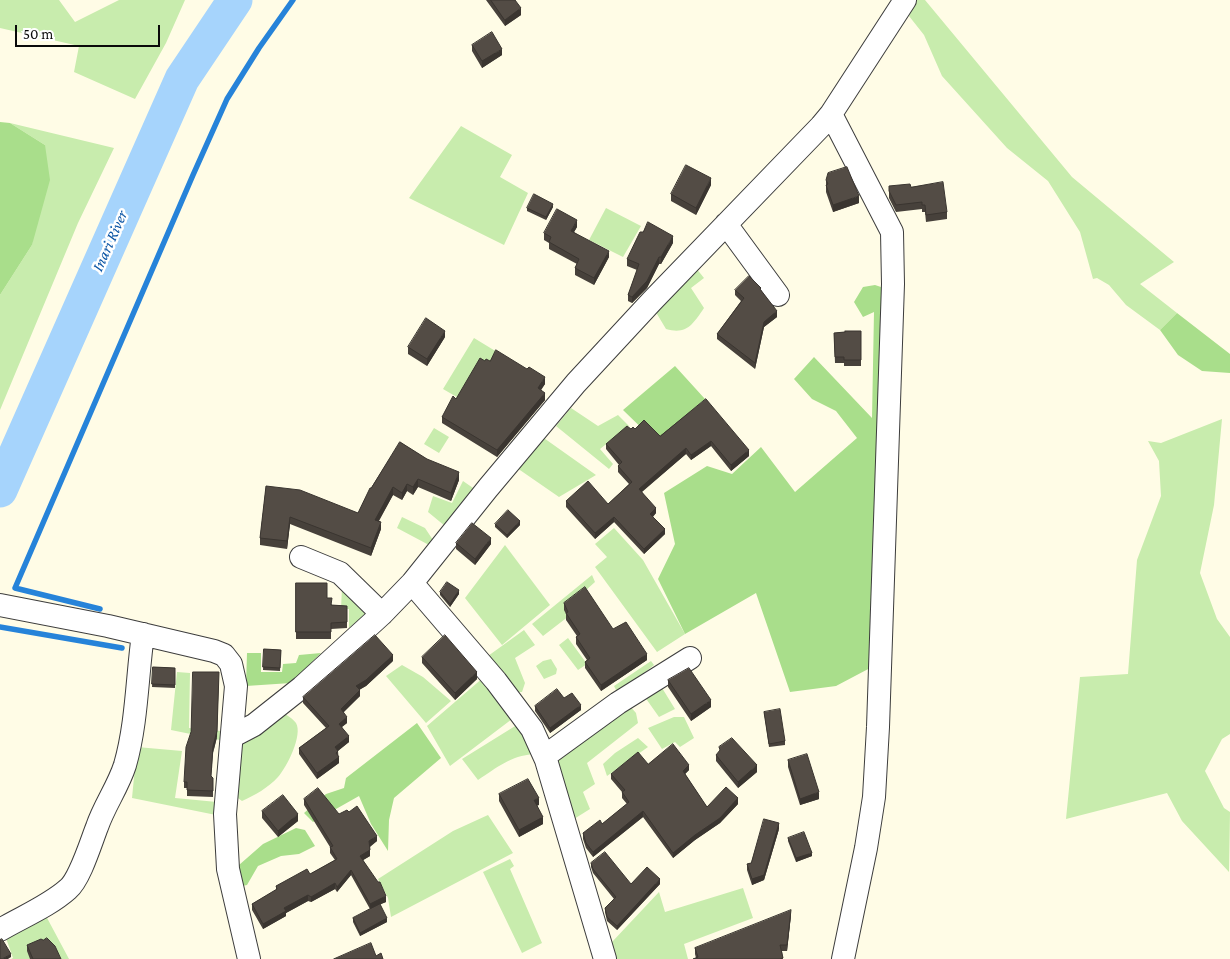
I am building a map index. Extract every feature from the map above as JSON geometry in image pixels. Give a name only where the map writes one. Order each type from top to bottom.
[{"type":"street","points":[[233,736],[254,725],[302,687],[382,614],[412,583],[576,383],[821,126],[831,114],[905,0]]},
{"type":"street","points":[[831,114],[892,232],[893,266],[874,797],[866,848],[843,959]]},
{"type":"street","points":[[726,224],[778,296]]},
{"type":"street","points":[[301,557],[340,573],[382,614]]},
{"type":"street","points":[[412,583],[501,688],[532,729],[545,756],[606,959]]},
{"type":"street","points":[[0,605],[214,650],[224,655],[231,664],[236,686],[226,814],[228,869],[249,959]]},
{"type":"street","points":[[0,930],[70,888],[84,861],[100,819],[118,784],[131,739],[142,634]]},
{"type":"street","points":[[545,756],[618,703],[690,658]]},
{"type":"green space","points":[[0,0],[59,0],[75,22],[119,0],[185,0],[166,43],[135,99],[74,72],[79,46],[0,28]]},
{"type":"green space","points":[[916,0],[925,0],[1072,177],[1174,262],[1140,284],[1177,313],[1160,330],[1126,305],[1109,285],[1097,278],[1093,279],[1080,232],[1048,181],[1007,148],[942,76],[924,35],[909,16]]},
{"type":"green space","points":[[0,122],[10,123],[45,145],[50,180],[32,245],[0,295]]},
{"type":"green space","points":[[10,123],[114,148],[78,223],[0,410],[0,295],[32,245],[45,145]]},
{"type":"green space","points":[[461,126],[512,155],[500,177],[528,193],[504,245],[409,198]]},
{"type":"green space","points":[[606,208],[641,226],[623,257],[589,240]]},
{"type":"green space","points":[[696,268],[704,278],[691,288],[704,308],[689,327],[679,330],[666,329],[654,309]]},
{"type":"green space","points":[[875,285],[884,288],[872,667],[836,686],[790,692],[756,593],[685,634],[658,579],[675,544],[664,493],[707,466],[732,474],[761,447],[795,492],[857,438],[836,411],[812,399],[794,379],[814,357],[872,418],[874,312],[863,317],[854,302],[863,287]]},
{"type":"green space","points":[[1177,313],[1230,354],[1230,373],[1202,371],[1178,355],[1160,330]]},
{"type":"green space","points":[[474,338],[497,352],[481,411],[443,389]]},
{"type":"green space","points":[[675,366],[705,399],[656,442],[623,410]]},
{"type":"green space","points":[[571,408],[598,426],[618,415],[629,426],[600,449],[613,464],[609,469],[556,426]]},
{"type":"green space","points":[[1222,419],[1214,505],[1200,573],[1217,619],[1230,637],[1230,734],[1222,739],[1205,771],[1224,808],[1230,812],[1229,872],[1182,821],[1167,793],[1066,819],[1080,677],[1128,674],[1137,560],[1161,496],[1159,461],[1148,441],[1161,443]]},
{"type":"green space","points":[[434,428],[449,437],[439,453],[424,444]]},
{"type":"green space","points":[[541,436],[596,475],[559,497],[517,468]]},
{"type":"green space","points":[[463,481],[476,490],[445,526],[428,512],[433,496],[452,503]]},
{"type":"green space","points":[[402,517],[425,528],[433,540],[429,545],[397,528]]},
{"type":"green space","points":[[614,528],[643,560],[685,634],[657,652],[595,567],[607,557],[595,544]]},
{"type":"green space","points":[[505,545],[550,605],[502,645],[465,598]]},
{"type":"green space","points":[[592,575],[595,582],[585,591],[591,599],[543,636],[532,624]]},
{"type":"green space","points":[[342,587],[368,612],[349,628],[349,609],[341,609]]},
{"type":"green space","points":[[524,630],[535,645],[515,658],[525,683],[522,692],[517,692],[488,656]]},
{"type":"green space","points":[[568,638],[587,664],[578,670],[559,645]]},
{"type":"green space","points":[[247,653],[261,653],[261,672],[282,672],[283,664],[296,663],[299,655],[321,653],[291,683],[246,686]]},
{"type":"green space","points":[[551,659],[557,669],[556,674],[544,679],[536,666],[543,661]]},
{"type":"green space","points":[[651,661],[654,665],[618,694],[614,686]]},
{"type":"green space","points":[[402,665],[423,677],[451,701],[426,723],[386,676]]},
{"type":"green space","points":[[177,672],[190,673],[189,728],[221,731],[220,740],[171,730]]},
{"type":"green space","points":[[484,677],[516,716],[450,766],[427,726]]},
{"type":"green space","points":[[659,683],[675,709],[659,717],[642,693]]},
{"type":"green space","points":[[629,705],[636,713],[638,723],[587,763],[595,784],[583,792],[590,809],[574,819],[554,756]]},
{"type":"green space","points":[[283,713],[296,723],[298,728],[296,743],[289,759],[282,772],[274,781],[261,791],[242,801],[235,796],[242,745]]},
{"type":"green space","points":[[674,717],[684,717],[694,738],[680,747],[675,742],[662,749],[648,728]]},
{"type":"green space","points":[[417,723],[441,758],[394,798],[389,820],[388,851],[371,824],[359,796],[313,822],[304,813],[326,794],[344,788],[346,778]]},
{"type":"green space","points":[[520,723],[534,754],[511,760],[478,780],[462,759]]},
{"type":"green space","points":[[638,738],[648,747],[607,776],[603,764],[615,753]]},
{"type":"green space","points":[[137,747],[182,751],[175,798],[217,802],[216,815],[132,798]]},
{"type":"green space","points":[[488,815],[513,853],[391,917],[388,898],[378,879],[453,831]]},
{"type":"green space","points":[[296,828],[305,830],[315,846],[299,854],[281,856],[258,866],[247,885],[242,886],[239,865],[263,844]]},
{"type":"green space","points":[[510,859],[514,866],[510,869],[542,943],[522,953],[483,872]]},
{"type":"green space","points":[[743,888],[753,918],[684,944],[688,959],[616,959],[612,942],[659,892],[665,912]]},
{"type":"green space","points":[[46,916],[69,959],[11,959],[13,958],[6,938]]},
{"type":"building","points":[[491,0],[515,0],[521,8],[505,20]]},
{"type":"building","points":[[492,32],[502,49],[482,61],[472,45]]},
{"type":"building","points":[[686,165],[711,178],[696,208],[671,194]]},
{"type":"building","points":[[847,167],[859,196],[833,205],[826,185],[828,184],[826,180],[828,173]]},
{"type":"building","points":[[943,182],[947,212],[926,215],[925,205],[922,205],[922,202],[896,205],[889,191],[889,186],[910,184],[911,187]]},
{"type":"building","points":[[534,194],[553,204],[546,217],[527,208]]},
{"type":"building","points":[[557,209],[577,220],[571,231],[609,251],[594,278],[575,268],[579,259],[549,242],[551,237],[544,233]]},
{"type":"building","points":[[648,222],[673,236],[661,257],[659,257],[647,281],[632,297],[628,295],[639,264],[627,259],[640,232],[643,232]]},
{"type":"building","points":[[749,276],[761,288],[777,311],[764,322],[755,363],[717,334],[744,298],[735,290]]},
{"type":"building","points":[[426,318],[445,331],[427,359],[408,347]]},
{"type":"building","points":[[861,331],[861,360],[844,360],[844,357],[835,357],[834,333]]},
{"type":"building","points":[[496,350],[527,369],[529,367],[545,377],[538,388],[545,393],[497,450],[442,417],[453,396],[456,399],[480,358],[490,361]]},
{"type":"building","points":[[706,399],[749,450],[731,465],[711,441],[691,455],[686,448],[639,489],[656,508],[650,514],[665,529],[644,549],[614,517],[595,533],[566,501],[588,481],[608,504],[632,482],[618,466],[622,462],[606,444],[627,426],[635,429],[644,420],[660,436]]},
{"type":"building","points":[[400,442],[427,459],[459,472],[451,493],[418,479],[413,487],[407,484],[402,493],[393,487],[375,520],[381,522],[371,548],[290,517],[287,541],[260,538],[266,486],[300,490],[358,513],[370,488]]},
{"type":"building","points":[[508,510],[520,521],[507,535],[495,524]]},
{"type":"building","points":[[472,523],[491,538],[475,559],[456,543]]},
{"type":"building","points":[[447,582],[459,590],[450,604],[440,592]]},
{"type":"building","points":[[296,583],[327,583],[327,598],[332,598],[331,605],[347,606],[347,622],[331,623],[331,632],[296,632]]},
{"type":"building","points":[[585,587],[613,629],[626,622],[647,654],[601,685],[585,662],[590,658],[576,637],[580,634],[566,613],[568,612],[564,603]]},
{"type":"building","points":[[375,635],[393,655],[366,680],[356,686],[360,690],[341,709],[347,717],[339,724],[349,736],[335,747],[339,757],[317,773],[299,748],[329,726],[303,697]]},
{"type":"building","points":[[445,635],[477,672],[455,693],[422,657]]},
{"type":"building","points":[[264,649],[281,650],[280,668],[263,667]]},
{"type":"building","points":[[153,667],[175,668],[175,685],[152,684]]},
{"type":"building","points":[[689,668],[711,700],[691,714],[668,680]]},
{"type":"building","points":[[193,672],[219,672],[217,731],[213,746],[211,776],[213,778],[213,791],[187,790],[187,782],[184,782],[186,747],[191,732]]},
{"type":"building","points":[[557,689],[564,698],[572,693],[581,705],[550,728],[535,706]]},
{"type":"building","points":[[780,709],[785,741],[769,744],[764,712]]},
{"type":"building","points":[[732,738],[757,765],[738,782],[716,755],[720,750],[719,747]]},
{"type":"building","points":[[673,744],[689,765],[683,771],[707,807],[726,787],[738,798],[720,818],[673,853],[643,811],[593,852],[586,843],[583,833],[600,820],[602,824],[629,802],[622,792],[625,790],[611,774],[638,752],[648,764]]},
{"type":"building","points":[[807,754],[819,792],[800,799],[788,760]]},
{"type":"building","points":[[528,779],[539,798],[534,800],[543,817],[519,830],[499,794]]},
{"type":"building","points":[[318,788],[339,814],[347,810],[349,812],[357,806],[377,836],[369,841],[370,850],[360,856],[378,882],[380,882],[386,896],[370,904],[351,870],[337,887],[335,883],[311,897],[308,895],[284,908],[286,911],[263,924],[252,904],[277,889],[276,886],[307,869],[310,874],[337,859],[330,847],[333,846],[304,799]]},
{"type":"building","points":[[283,795],[298,814],[278,831],[262,811]]},
{"type":"building","points":[[764,819],[779,823],[764,875],[752,879],[747,864],[751,863]]},
{"type":"building","points":[[804,832],[812,853],[796,858],[788,838]]},
{"type":"building","points":[[605,852],[631,884],[647,867],[660,879],[617,926],[607,917],[605,908],[616,897],[593,869],[591,863]]},
{"type":"building","points":[[380,904],[387,918],[360,933],[353,918]]},
{"type":"building","points":[[791,910],[787,945],[780,945],[783,958],[693,959],[698,957],[695,948]]},
{"type":"building","points":[[47,938],[55,946],[61,959],[33,959],[27,945]]},
{"type":"building","points":[[2,939],[11,954],[0,959],[0,940]]},
{"type":"building","points":[[371,943],[376,956],[381,953],[383,959],[334,959]]},
{"type":"waterway","name":"Inari River","points":[[0,490],[182,79],[235,0]]},
{"type":"waterway","points":[[100,609],[15,588],[227,99],[259,48],[293,0]]},
{"type":"waterway","points":[[0,627],[122,648]]}]
